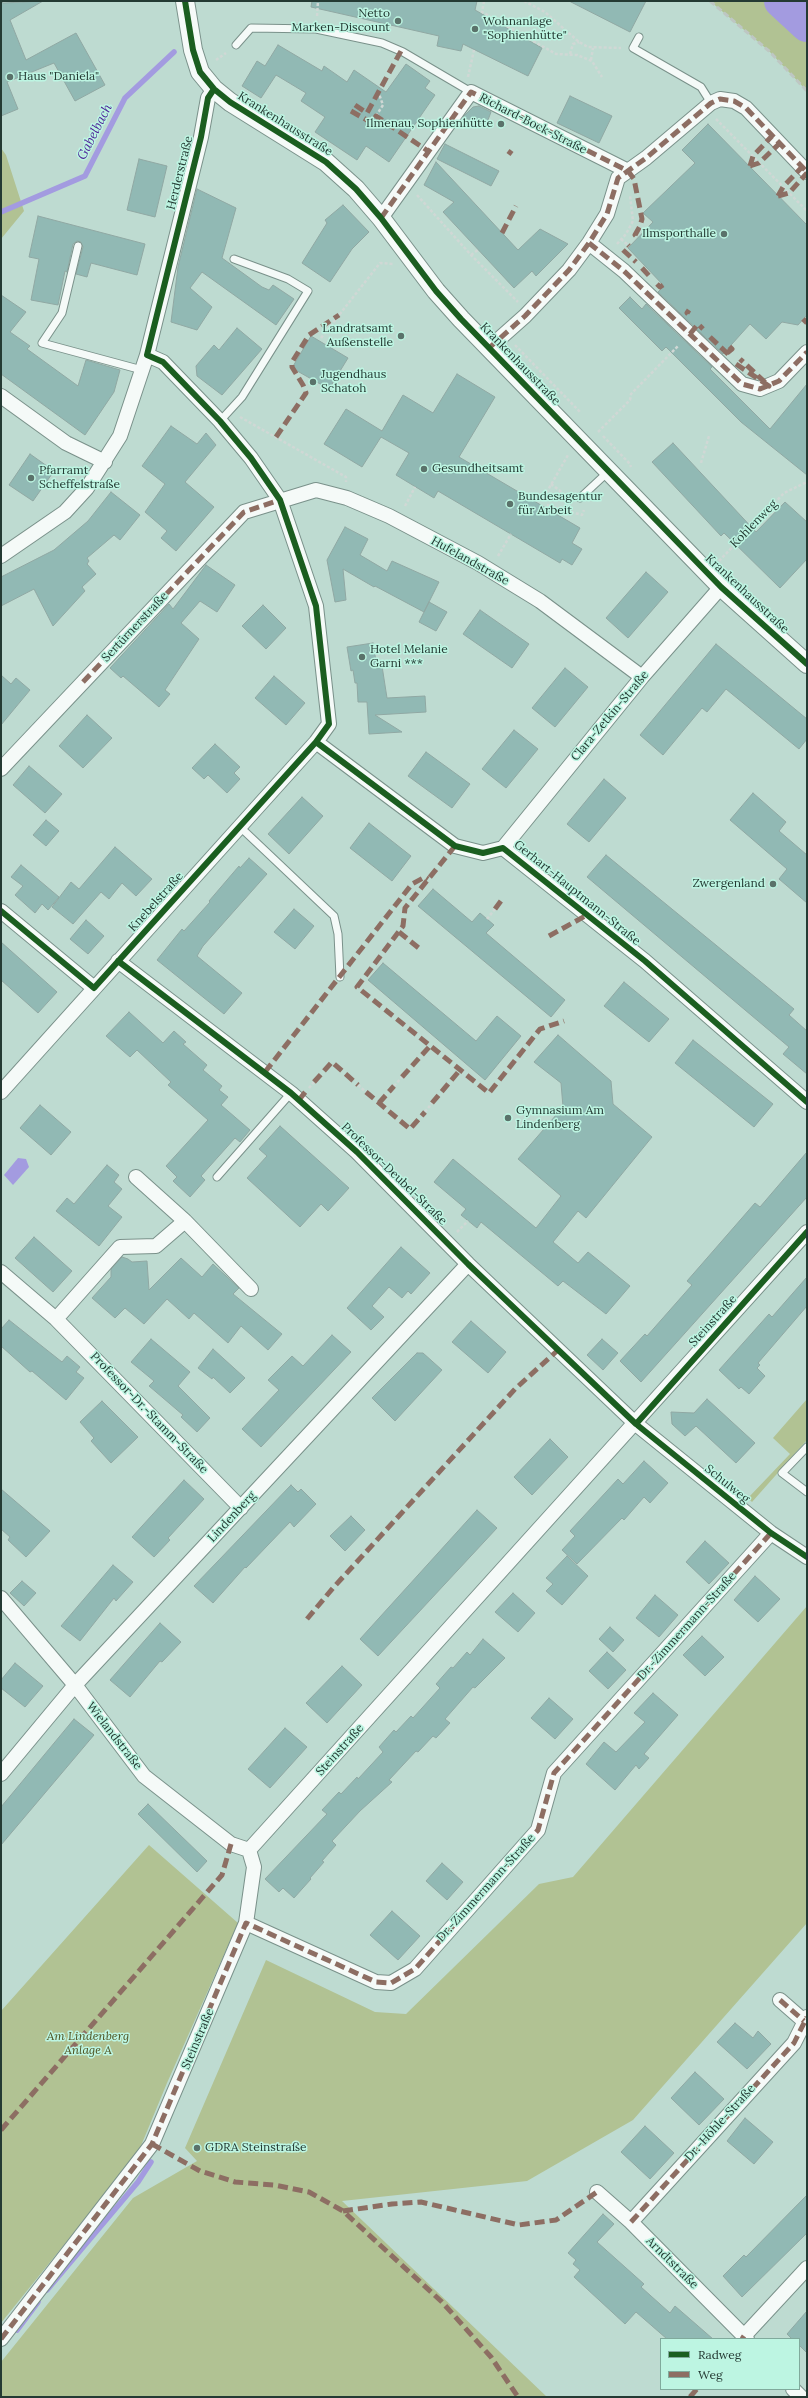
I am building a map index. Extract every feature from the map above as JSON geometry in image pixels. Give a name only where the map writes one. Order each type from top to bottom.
[{"type":"street","points":[[185,1],[193,50],[200,72],[214,89]]},
{"type":"street","name":"Krankenhausstraße","points":[[214,89],[230,102],[326,162],[356,189],[381,218],[436,291],[489,348],[721,587],[807,664]]},
{"type":"street","name":"Herderstraße","points":[[1,556],[65,512],[87,488],[105,462],[120,436],[147,355],[201,137],[208,98],[214,89]]},
{"type":"street","name":"Richard-Bock-Straße","points":[[381,218],[468,90],[623,175]]},
{"type":"street","points":[[489,348],[525,316],[569,270],[589,243],[607,214],[623,175],[646,158],[708,105],[720,99],[734,101],[746,108],[807,172]]},
{"type":"street","points":[[589,243],[624,271],[742,384],[760,389],[779,381],[807,352]]},
{"type":"street","name":"Knebelstraße","points":[[1,1092],[316,742],[329,724],[316,606],[280,500],[251,458],[220,421],[163,362],[147,355]]},
{"type":"street","points":[[1,396],[66,443],[105,462]]},
{"type":"street","name":"Hufelandstraße","points":[[280,500],[316,490],[347,498],[398,521],[489,570],[540,601],[642,677]]},
{"type":"street","name":"Sertürnerstraße","points":[[1,769],[244,512],[280,500]]},
{"type":"street","name":"Clara-Zetkin-Straße","points":[[503,848],[642,677],[721,587]]},
{"type":"street","name":"Gerhart-Hauptmann-Straße","points":[[316,742],[455,846],[483,853],[503,848],[644,961],[807,1102]]},
{"type":"street","points":[[1,911],[94,988]]},
{"type":"street","name":"Professor-Deubel-Straße","points":[[118,961],[291,1093],[357,1152],[468,1264],[636,1424]]},
{"type":"street","points":[[136,1177],[185,1221],[251,1289]]},
{"type":"street","points":[[56,1319],[120,1247],[156,1246],[185,1221]]},
{"type":"street","name":"Steinstraße","points":[[1,2339],[152,2144],[246,1923],[254,1868],[249,1850],[636,1424],[807,1232]]},
{"type":"street","name":"Lindenberg","points":[[1,1774],[75,1685],[468,1264]]},
{"type":"street","name":"Professor-Dr.-Stamm-Straße","points":[[1,1272],[56,1319],[241,1508]]},
{"type":"street","name":"Schulweg","points":[[636,1424],[771,1533],[807,1557]]},
{"type":"street","name":"Dr.-Zimmermann-Straße","points":[[246,1923],[376,1982],[391,1983],[415,1969],[538,1830],[554,1773],[771,1533]]},
{"type":"street","name":"Wielandstraße","points":[[1,1598],[75,1685],[144,1776],[231,1844],[249,1850]]},
{"type":"street","name":"Dr.-Höhle-Straße","points":[[631,2222],[794,2043],[805,2019],[780,2000]]},
{"type":"street","name":"Arndtstraße","points":[[597,2192],[631,2222],[746,2338],[807,2268]]},
{"type":"lane","points":[[236,45],[251,28],[316,29],[382,43],[403,52],[468,90]]},
{"type":"lane","points":[[639,37],[633,48],[701,87],[708,105]]},
{"type":"lane","points":[[78,246],[62,313],[42,343],[142,370]]},
{"type":"lane","points":[[220,421],[242,397],[308,292],[288,279],[234,259]]},
{"type":"lane","points":[[580,498],[609,470]]},
{"type":"lane","points":[[239,826],[334,916],[338,934],[340,977]]},
{"type":"lane","points":[[217,1177],[291,1093]]},
{"type":"lane","points":[[807,1447],[782,1473],[807,1492]]},
{"type":"path","points":[[484,1],[481,13],[556,54],[570,54],[591,60],[597,66],[602,77]]},
{"type":"path","points":[[524,1],[545,12],[579,42],[593,48],[633,48]]},
{"type":"path","points":[[570,54],[573,44],[579,42]]},
{"type":"path","points":[[200,72],[236,45]]},
{"type":"path","points":[[591,60],[593,48]]},
{"type":"path","points":[[468,90],[474,50]]},
{"type":"path","points":[[376,116],[383,105],[379,94]]},
{"type":"path","points":[[708,105],[807,211]]},
{"type":"path","points":[[606,256],[621,239],[633,221],[632,199],[623,175]]},
{"type":"path","points":[[406,182],[471,255],[518,303]]},
{"type":"path","points":[[621,239],[628,245]]},
{"type":"path","points":[[471,255],[478,250]]},
{"type":"path","points":[[321,338],[380,263],[418,266]]},
{"type":"path","points":[[598,432],[630,400],[631,394],[690,334]]},
{"type":"path","points":[[230,411],[346,477],[347,498]]},
{"type":"path","points":[[701,463],[709,436]]},
{"type":"path","points":[[544,497],[578,439]]},
{"type":"path","points":[[398,521],[415,487]]},
{"type":"path","points":[[489,570],[511,534]]},
{"type":"path","points":[[487,919],[495,909]]},
{"type":"path","points":[[394,1086],[402,1077]]},
{"type":"path","points":[[358,1085],[366,1092]]},
{"type":"path","points":[[425,1112],[432,1103]]},
{"type":"green space","points":[[710,1],[807,1],[807,91],[769,51]]},
{"type":"green space","points":[[1,148],[6,155],[24,211],[1,239]]},
{"type":"green space","points":[[807,1399],[807,1440],[752,1502],[748,1498],[790,1454],[773,1438]]},
{"type":"green space","points":[[807,1606],[807,1923],[633,2120],[527,2181],[342,2201],[547,2397],[1,2397],[1,2362],[133,2198],[197,2161],[185,2148],[266,1960],[375,2012],[406,2014],[539,1884],[573,1877]]},
{"type":"green space","name":"Am Lindenberg Anlage A","points":[[149,1845],[238,1923],[167,2083],[138,2153],[1,2323],[1,2011]]},
{"type":"shaded area","points":[[18,1158],[26,1159],[29,1167],[13,1185],[4,1175]]},
{"type":"building","points":[[1,1],[3,3],[43,1],[10,20],[26,60],[76,33],[105,85],[75,101],[54,63],[7,82],[18,109],[1,116]]},
{"type":"building","points":[[312,1],[477,1],[475,10],[542,48],[528,76],[463,44],[461,51],[437,46],[439,36],[311,7]]},
{"type":"building","name":"Wohnanlage \"Sophienhütte\"","points":[[569,1],[646,1],[630,32]]},
{"type":"building","points":[[278,45],[322,71],[324,66],[347,82],[354,70],[386,92],[406,64],[430,81],[425,88],[435,95],[389,162],[366,146],[357,160],[315,132],[325,117],[301,101],[306,93],[276,75],[261,98],[242,86],[257,61],[265,66]]},
{"type":"building","points":[[570,96],[612,116],[599,143],[557,123]]},
{"type":"building","points":[[479,106],[491,112],[485,128],[463,117],[473,107]]},
{"type":"building","name":"Ilmsporthalle","points":[[708,124],[807,225],[807,315],[798,325],[782,322],[766,339],[750,324],[723,354],[658,292],[664,286],[628,248],[653,222],[643,213],[695,163],[682,150]]},
{"type":"building","points":[[445,144],[499,171],[491,186],[437,159]]},
{"type":"building","points":[[139,159],[167,166],[155,217],[127,210]]},
{"type":"building","points":[[436,162],[518,250],[540,229],[568,244],[536,276],[532,271],[514,288],[443,212],[454,202],[424,185]]},
{"type":"building","points":[[197,189],[236,208],[222,258],[262,287],[269,290],[273,285],[294,299],[276,325],[202,272],[190,288],[212,307],[197,330],[171,322],[178,267]]},
{"type":"building","points":[[343,205],[369,232],[352,249],[330,282],[302,263],[327,223],[325,220]]},
{"type":"building","points":[[38,216],[145,244],[137,275],[91,263],[87,277],[76,274],[83,247],[81,242],[77,241],[73,244],[67,272],[65,271],[58,305],[31,300],[39,259],[29,257]]},
{"type":"building","points":[[1,295],[26,312],[10,332],[30,346],[27,349],[78,386],[86,360],[120,370],[114,392],[85,435],[1,374]]},
{"type":"building","points":[[630,297],[642,309],[646,304],[712,367],[710,369],[770,429],[807,384],[807,475],[741,422],[666,347],[662,351],[619,308]]},
{"type":"building","points":[[237,328],[262,349],[222,395],[197,376],[196,366],[214,345],[219,350]]},
{"type":"building","points":[[311,336],[348,358],[329,389],[292,368]]},
{"type":"building","points":[[457,374],[495,397],[459,457],[580,528],[572,543],[582,549],[572,565],[562,559],[560,563],[438,491],[434,498],[396,475],[409,453],[381,437],[362,467],[324,444],[346,409],[382,431],[403,395],[433,413]]},
{"type":"building","points":[[171,426],[197,444],[206,433],[216,445],[185,482],[214,507],[176,551],[161,538],[167,531],[145,512],[165,484],[142,466]]},
{"type":"building","points":[[673,443],[756,532],[785,502],[807,522],[807,559],[780,588],[724,533],[721,536],[652,462]]},
{"type":"building","name":"Pfarramt Scheffelstraße","points":[[30,454],[54,471],[33,501],[9,485]]},
{"type":"building","points":[[111,492],[140,515],[120,540],[114,535],[87,558],[89,561],[87,564],[96,574],[82,587],[85,591],[53,626],[34,589],[1,606],[1,577],[54,550],[88,521]]},
{"type":"building","points":[[345,527],[368,539],[360,555],[387,571],[392,561],[439,582],[424,612],[375,586],[374,587],[343,569],[346,600],[335,602],[327,560]]},
{"type":"building","points":[[206,565],[235,585],[217,612],[200,601],[181,623],[199,639],[165,690],[170,694],[159,707],[123,676],[121,678],[110,668],[169,604],[173,609]]},
{"type":"building","points":[[646,572],[668,592],[628,638],[606,618]]},
{"type":"building","points":[[429,602],[447,612],[436,631],[419,622]]},
{"type":"building","points":[[263,605],[286,628],[266,649],[242,626]]},
{"type":"building","points":[[480,610],[529,644],[512,668],[463,634]]},
{"type":"building","points":[[373,643],[377,667],[382,666],[387,698],[425,696],[426,712],[375,715],[402,732],[369,734],[367,702],[358,702],[357,683],[355,683],[353,670],[351,671],[347,647]]},
{"type":"building","points":[[716,644],[807,719],[807,739],[799,749],[726,689],[707,712],[702,708],[663,755],[640,735]]},
{"type":"building","points":[[565,668],[588,687],[555,727],[532,708]]},
{"type":"building","points":[[1,675],[11,684],[16,678],[30,690],[1,725]]},
{"type":"building","points":[[274,676],[305,703],[286,725],[255,698]]},
{"type":"building","points":[[87,715],[112,738],[83,768],[59,746]]},
{"type":"building","points":[[514,730],[538,749],[506,788],[482,769]]},
{"type":"building","points":[[215,744],[240,767],[234,773],[240,779],[227,793],[208,775],[204,779],[192,768]]},
{"type":"building","points":[[426,752],[470,784],[452,808],[408,776]]},
{"type":"building","points":[[29,766],[62,794],[45,813],[13,785]]},
{"type":"building","points":[[604,779],[626,798],[589,842],[567,824]]},
{"type":"building","points":[[753,793],[786,822],[779,831],[807,855],[807,903],[779,879],[787,869],[730,820]]},
{"type":"building","points":[[302,797],[323,816],[289,854],[268,834]]},
{"type":"building","points":[[46,820],[59,831],[46,846],[33,835]]},
{"type":"building","points":[[369,823],[411,856],[392,881],[350,848]]},
{"type":"building","points":[[115,847],[152,879],[136,896],[122,883],[109,899],[101,892],[73,924],[52,907],[71,882],[79,889]]},
{"type":"building","points":[[606,855],[794,1009],[789,1015],[807,1031],[807,1074],[783,1054],[789,1047],[587,877]]},
{"type":"building","points":[[249,858],[267,874],[203,946],[197,956],[242,993],[224,1014],[157,960],[182,929],[184,931],[239,866],[240,868]]},
{"type":"building","points":[[21,865],[59,897],[48,910],[42,904],[35,913],[15,895],[23,886],[11,877]]},
{"type":"building","points":[[433,889],[472,922],[480,913],[494,925],[486,933],[565,1000],[551,1017],[418,906]]},
{"type":"building","points":[[294,909],[314,926],[295,949],[274,932]]},
{"type":"building","points":[[86,920],[104,936],[88,954],[70,939]]},
{"type":"building","points":[[1,942],[57,992],[38,1013],[1,980]]},
{"type":"building","points":[[383,963],[476,1041],[497,1016],[521,1036],[485,1080],[368,980]]},
{"type":"building","points":[[624,982],[669,1019],[649,1042],[604,1006]]},
{"type":"building","points":[[129,1012],[163,1043],[174,1031],[186,1042],[183,1044],[207,1065],[203,1070],[222,1086],[219,1090],[228,1097],[221,1105],[250,1130],[240,1142],[235,1138],[201,1176],[205,1180],[190,1197],[173,1181],[177,1177],[166,1166],[208,1120],[168,1085],[171,1082],[137,1050],[130,1057],[106,1036]]},
{"type":"building","points":[[558,1035],[611,1081],[613,1104],[652,1137],[586,1218],[578,1211],[553,1242],[578,1263],[588,1252],[630,1286],[606,1314],[563,1281],[558,1286],[481,1222],[477,1228],[461,1215],[466,1209],[434,1182],[453,1159],[536,1228],[561,1196],[518,1159],[563,1107],[561,1083],[534,1062]]},
{"type":"building","points":[[693,1040],[773,1104],[754,1127],[675,1063]]},
{"type":"building","points":[[40,1105],[71,1132],[51,1155],[20,1128]]},
{"type":"building","points":[[280,1126],[349,1188],[328,1211],[321,1204],[300,1227],[247,1178],[267,1156],[259,1149]]},
{"type":"building","points":[[807,1152],[807,1197],[641,1382],[620,1361],[645,1334],[647,1336],[692,1285],[687,1281],[755,1203],[760,1207]]},
{"type":"building","points":[[107,1165],[119,1175],[114,1182],[122,1189],[108,1206],[122,1217],[99,1246],[56,1211],[67,1198],[74,1204]]},
{"type":"building","points":[[34,1237],[72,1271],[53,1292],[15,1258]]},
{"type":"building","points":[[401,1247],[430,1273],[411,1294],[408,1291],[402,1298],[389,1287],[372,1306],[384,1317],[371,1330],[347,1308]]},
{"type":"building","points":[[122,1257],[132,1262],[147,1261],[149,1290],[181,1258],[202,1277],[213,1264],[239,1288],[233,1294],[282,1334],[268,1350],[241,1326],[228,1343],[194,1313],[189,1319],[167,1299],[144,1324],[125,1308],[115,1318],[92,1298],[111,1277],[111,1269]]},
{"type":"building","points":[[807,1277],[807,1306],[758,1363],[760,1365],[757,1368],[765,1376],[749,1394],[741,1387],[739,1389],[719,1370],[769,1314],[772,1317]]},
{"type":"building","points":[[9,1320],[62,1362],[67,1356],[80,1367],[76,1372],[84,1378],[66,1400],[32,1371],[30,1372],[1,1346],[1,1329]]},
{"type":"building","points":[[471,1321],[506,1352],[488,1373],[452,1342]]},
{"type":"building","points":[[332,1335],[351,1352],[261,1447],[242,1429],[279,1390],[268,1380],[292,1356],[303,1366]]},
{"type":"building","points":[[151,1339],[190,1372],[178,1386],[210,1418],[197,1432],[181,1417],[183,1415],[149,1386],[154,1381],[131,1362]]},
{"type":"building","points":[[602,1339],[618,1353],[603,1370],[587,1355]]},
{"type":"building","points":[[213,1349],[245,1378],[230,1393],[213,1377],[212,1379],[198,1368]]},
{"type":"building","points":[[417,1353],[423,1353],[442,1370],[395,1421],[372,1398]]},
{"type":"building","points":[[707,1399],[755,1443],[736,1463],[696,1426],[685,1436],[672,1424],[671,1412],[694,1413]]},
{"type":"building","points":[[102,1401],[138,1437],[111,1463],[91,1441],[94,1438],[80,1422]]},
{"type":"building","points":[[550,1439],[568,1457],[532,1495],[514,1477]]},
{"type":"building","points":[[644,1461],[668,1483],[650,1503],[644,1497],[624,1520],[622,1518],[577,1564],[562,1550],[575,1536],[570,1531],[618,1479],[623,1484]]},
{"type":"building","points":[[184,1480],[204,1499],[168,1538],[170,1540],[154,1557],[132,1537]]},
{"type":"building","points":[[291,1485],[298,1492],[301,1489],[316,1504],[294,1527],[290,1522],[246,1568],[245,1567],[213,1603],[194,1586]]},
{"type":"building","points":[[1,1489],[50,1531],[26,1557],[8,1540],[10,1537],[1,1529]]},
{"type":"building","points":[[477,1510],[497,1528],[378,1656],[360,1639]]},
{"type":"building","points":[[351,1516],[365,1530],[345,1551],[330,1536]]},
{"type":"building","points":[[705,1541],[729,1563],[709,1584],[686,1562]]},
{"type":"building","points":[[567,1556],[588,1576],[562,1605],[546,1591],[553,1584],[546,1578]]},
{"type":"building","points":[[113,1565],[133,1582],[116,1601],[114,1598],[80,1641],[61,1626]]},
{"type":"building","points":[[755,1576],[780,1599],[758,1622],[734,1600]]},
{"type":"building","points":[[22,1581],[36,1593],[24,1606],[10,1593]]},
{"type":"building","points":[[513,1593],[535,1613],[518,1632],[495,1612]]},
{"type":"building","points":[[655,1595],[678,1615],[659,1637],[636,1618]]},
{"type":"building","points":[[160,1623],[181,1642],[162,1662],[160,1661],[130,1697],[110,1680]]},
{"type":"building","points":[[610,1627],[624,1640],[613,1652],[599,1639]]},
{"type":"building","points":[[702,1636],[724,1657],[705,1676],[683,1655]]},
{"type":"building","points":[[483,1639],[505,1658],[475,1688],[473,1687],[445,1719],[450,1723],[436,1738],[433,1736],[418,1752],[416,1751],[389,1780],[392,1782],[360,1811],[332,1841],[336,1845],[322,1861],[324,1862],[310,1878],[311,1879],[294,1898],[283,1888],[279,1892],[265,1879],[327,1814],[322,1810],[339,1792],[341,1794],[357,1777],[358,1779],[383,1752],[379,1747],[394,1730],[396,1732],[411,1716],[413,1718],[440,1688],[436,1684],[451,1667],[453,1668],[467,1652],[470,1655]]},
{"type":"building","points":[[607,1652],[626,1670],[608,1689],[589,1671]]},
{"type":"building","points":[[15,1663],[43,1686],[25,1707],[1,1688],[1,1680]]},
{"type":"building","points":[[342,1666],[362,1685],[327,1723],[306,1703]]},
{"type":"building","points":[[653,1693],[678,1715],[644,1754],[649,1758],[639,1769],[636,1765],[615,1790],[586,1764],[604,1742],[616,1752],[645,1722],[634,1713]]},
{"type":"building","points":[[549,1698],[573,1719],[555,1739],[531,1718]]},
{"type":"building","points":[[74,1719],[94,1735],[1,1845],[1,1807]]},
{"type":"building","points":[[285,1728],[307,1747],[270,1788],[248,1769]]},
{"type":"building","points":[[148,1804],[207,1861],[197,1872],[138,1814]]},
{"type":"building","points":[[442,1863],[463,1882],[447,1900],[426,1881]]},
{"type":"building","points":[[392,1911],[420,1936],[398,1960],[370,1935]]},
{"type":"building","points":[[735,2023],[753,2038],[758,2031],[771,2044],[747,2069],[717,2042]]},
{"type":"building","points":[[695,2072],[724,2099],[699,2125],[671,2098]]},
{"type":"building","points":[[745,2118],[773,2142],[754,2164],[727,2141]]},
{"type":"building","points":[[645,2126],[674,2153],[650,2179],[621,2152]]},
{"type":"building","points":[[807,2195],[807,2233],[742,2297],[723,2276],[744,2255],[746,2257]]},
{"type":"building","points":[[603,2214],[614,2224],[597,2242],[644,2284],[641,2287],[670,2313],[675,2306],[712,2338],[666,2338],[636,2312],[625,2324],[574,2277],[580,2270],[573,2264],[576,2260],[568,2253]]},
{"type":"building","points":[[807,2311],[807,2353],[800,2346],[800,2338],[791,2338],[787,2334]]},
{"type":"waterway","points":[[781,1],[807,25]]},
{"type":"waterway","name":"Gabelbach","points":[[1,212],[85,176],[125,98],[174,52]]},
{"type":"waterway","points":[[47,2290],[138,2182],[151,2162]]},
{"type":"waterway","points":[[17,2330],[38,2302]]},
{"type":"railway","points":[[710,1],[769,51],[807,91]]},
{"type":"marked path","points":[[355,105],[367,113],[401,51]]},
{"type":"marked path","points":[[381,218],[471,92],[628,171],[634,179],[642,219],[635,235],[638,238]]},
{"type":"marked path","points":[[489,348],[525,316],[569,270],[589,243],[607,214],[618,178],[646,158],[711,103],[720,99],[734,101],[746,108],[807,172]]},
{"type":"marked path","points":[[351,111],[372,123],[376,116],[428,151]]},
{"type":"marked path","points":[[750,166],[753,156],[772,136]]},
{"type":"marked path","points":[[750,166],[759,163],[780,143]]},
{"type":"marked path","points":[[508,151],[512,154]]},
{"type":"marked path","points":[[778,196],[783,187],[802,167]]},
{"type":"marked path","points":[[778,196],[789,193],[807,173]]},
{"type":"marked path","points":[[502,233],[516,206]]},
{"type":"marked path","points":[[589,243],[624,271],[742,384],[760,389],[779,381],[807,352]]},
{"type":"marked path","points":[[623,250],[636,262]]},
{"type":"marked path","points":[[642,268],[652,279]]},
{"type":"marked path","points":[[657,284],[660,287],[663,285]]},
{"type":"marked path","points":[[688,314],[687,313],[689,310]]},
{"type":"marked path","points":[[276,437],[306,393],[292,367],[292,362],[309,335],[339,315]]},
{"type":"marked path","points":[[803,319],[807,323]]},
{"type":"marked path","points":[[690,334],[698,324],[703,329]]},
{"type":"marked path","points":[[710,337],[729,355]]},
{"type":"marked path","points":[[727,353],[732,349],[729,346]]},
{"type":"marked path","points":[[736,364],[769,386],[740,359]]},
{"type":"marked path","points":[[83,682],[244,512],[280,500]]},
{"type":"marked path","points":[[455,846],[405,908],[403,926],[357,987],[489,1093],[540,1029],[564,1021]]},
{"type":"marked path","points":[[265,1072],[412,884],[425,877],[428,879]]},
{"type":"marked path","points":[[495,909],[503,898]]},
{"type":"marked path","points":[[549,936],[587,915]]},
{"type":"marked path","points":[[399,932],[420,949]]},
{"type":"marked path","points":[[402,1077],[430,1046]]},
{"type":"marked path","points":[[314,1082],[332,1062],[358,1085]]},
{"type":"marked path","points":[[432,1103],[460,1070]]},
{"type":"marked path","points":[[379,1103],[394,1086]]},
{"type":"marked path","points":[[299,1100],[306,1091]]},
{"type":"marked path","points":[[366,1092],[410,1129],[425,1112]]},
{"type":"marked path","points":[[307,1619],[333,1588],[515,1389],[558,1350]]},
{"type":"marked path","points":[[1,2339],[152,2144],[246,1923],[376,1982],[391,1983],[415,1969],[538,1830],[554,1773],[771,1533]]},
{"type":"marked path","points":[[1,2130],[222,1875],[231,1844]]},
{"type":"marked path","points":[[780,2000],[804,2021]]},
{"type":"marked path","points":[[631,2222],[794,2043],[807,2017]]},
{"type":"marked path","points":[[152,2144],[200,2171],[235,2182],[274,2185],[309,2192],[343,2211],[442,2302],[491,2357],[518,2397]]},
{"type":"marked path","points":[[343,2211],[392,2204],[421,2202],[519,2225],[556,2220],[597,2192]]},
{"type":"marked path","points":[[690,2397],[696,2390]]},
{"type":"cycle path","points":[[185,1],[193,50],[200,72],[214,89],[230,102],[326,162],[356,189],[381,218],[436,291],[461,319],[721,587],[807,664]]},
{"type":"cycle path","points":[[1,911],[94,988],[316,742],[329,724],[316,606],[280,500],[251,458],[220,421],[163,362],[147,355],[201,137],[208,98],[214,89]]},
{"type":"cycle path","points":[[316,742],[455,846],[483,853],[503,848],[645,961],[807,1102]]},
{"type":"cycle path","points":[[118,961],[291,1093],[357,1152],[468,1264],[636,1424],[771,1533],[807,1557]]},
{"type":"cycle path","points":[[636,1424],[807,1232]]},
{"type":"place","name":"Netto Marken-Discount","points":[[398,21]]},
{"type":"place","name":"Wohnanlage \"Sophienhütte\"","points":[[475,29]]},
{"type":"place","name":"Haus \"Daniela\"","points":[[10,77]]},
{"type":"place","name":"Ilmenau, Sophienhütte","points":[[501,124]]},
{"type":"place","name":"Ilmsporthalle","points":[[724,234]]},
{"type":"place","name":"Landratsamt Außenstelle","points":[[401,336]]},
{"type":"place","name":"Jugendhaus Schatoh","points":[[313,382]]},
{"type":"place","name":"Gesundheitsamt","points":[[424,469]]},
{"type":"place","name":"Pfarramt Scheffelstraße","points":[[31,478]]},
{"type":"place","name":"Bundesagentur für Arbeit","points":[[510,504]]},
{"type":"place","name":"Hotel Melanie Garni ***","points":[[362,657]]},
{"type":"place","name":"Zwergenland","points":[[773,884]]},
{"type":"place","name":"Gymnasium Am Lindenberg","points":[[508,1118]]},
{"type":"place","name":"GDRA Steinstraße","points":[[197,2148]]}]
